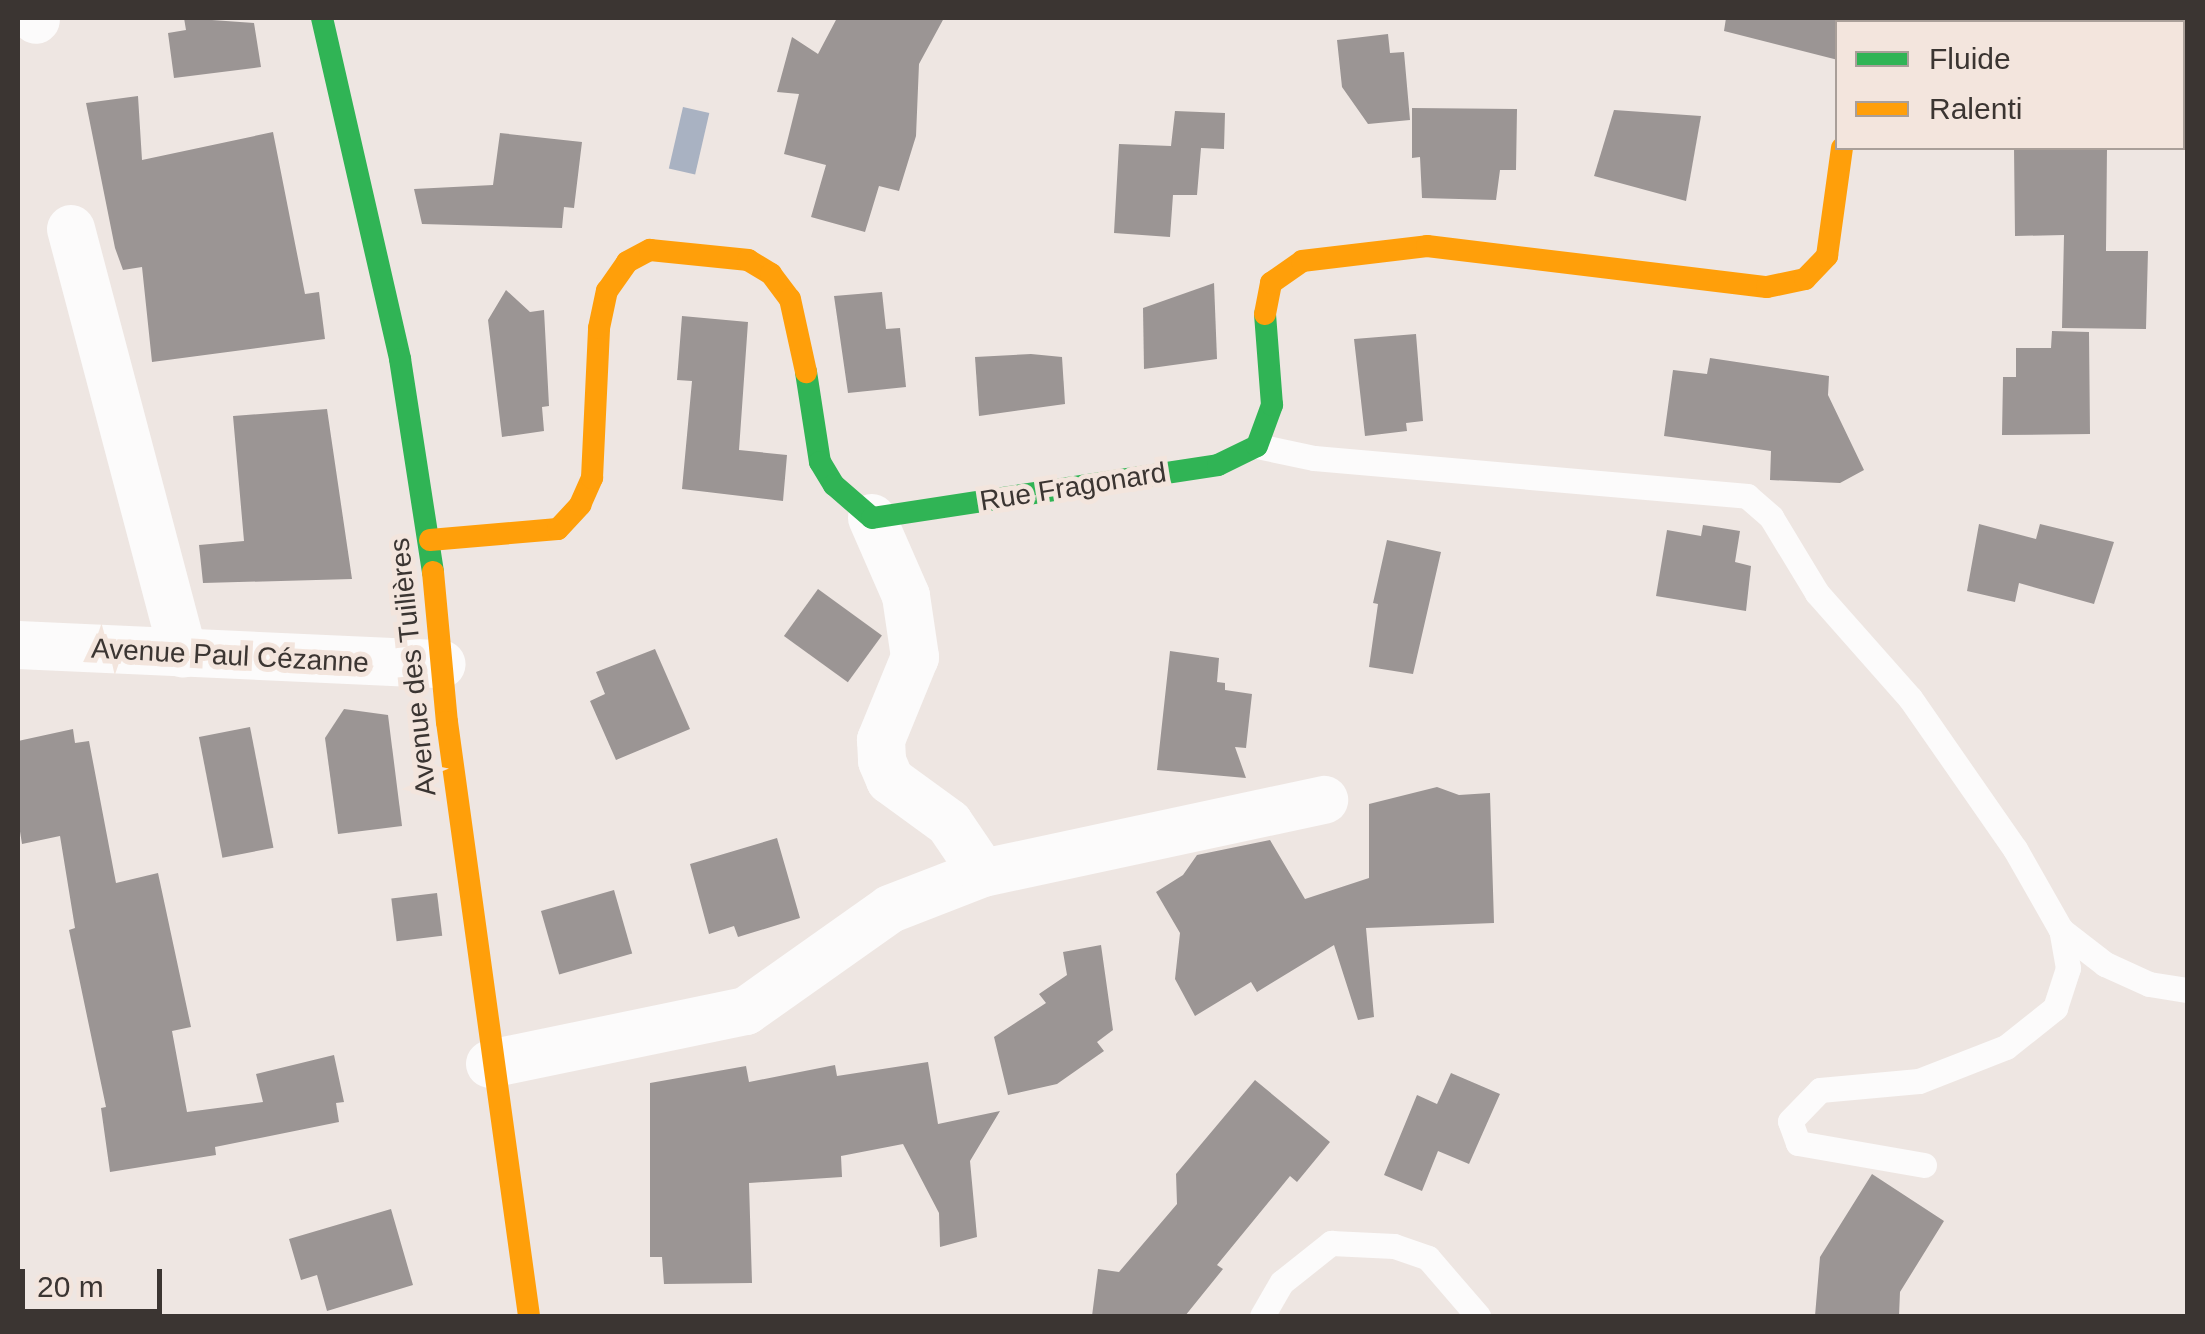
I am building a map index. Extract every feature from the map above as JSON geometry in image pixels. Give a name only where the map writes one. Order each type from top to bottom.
[{"type":"street","name":"Avenue des Tuilières","points":[[322,18],[380,262],[430,540],[517,1314]]},
{"type":"street","points":[[1257,446],[1272,405],[1264,323],[1271,284],[1302,261],[1427,246],[1767,287],[1804,279],[1827,256],[1842,150]]},
{"type":"street","points":[[71,229],[184,653]]},
{"type":"street","points":[[430,540],[558,528],[580,505],[592,478],[598,328],[608,291],[626,262],[650,250],[748,260],[771,274],[790,299],[820,462],[834,485],[872,518],[906,596],[914,656],[881,740],[882,761],[890,780],[948,824],[983,873]]},
{"type":"street","name":"Rue Fragonard","points":[[872,518],[1218,465],[1257,446]]},
{"type":"street","name":"Avenue Paul Cézanne","points":[[18,645],[442,664]]},
{"type":"street","points":[[490,1064],[746,1011],[890,910],[983,873],[1324,800]]},
{"type":"lane","points":[[1257,446],[1314,458],[1747,496],[1771,516],[1817,592],[1910,698],[2015,848],[2061,930],[2068,968],[2055,1008],[2006,1047],[1919,1082],[1820,1090],[1790,1121],[1798,1143],[1924,1165]]},
{"type":"lane","points":[[2061,930],[2106,964],[2149,984],[2188,990]]},
{"type":"lane","points":[[1262,1316],[1282,1282],[1331,1243],[1394,1246],[1428,1258],[1478,1316]]},
{"type":"water","points":[[683,107],[709,113],[695,174],[669,168]]},
{"type":"building","points":[[184,18],[254,23],[261,67],[174,78],[168,33],[186,30]]},
{"type":"building","points":[[837,18],[944,18],[919,64],[916,136],[899,191],[879,186],[865,232],[811,217],[826,165],[784,154],[799,94],[777,92],[792,37],[818,54]]},
{"type":"building","points":[[1726,18],[1838,18],[1835,59],[1724,31]]},
{"type":"building","points":[[1388,34],[1390,53],[1404,52],[1410,120],[1368,124],[1342,87],[1337,40]]},
{"type":"building","points":[[138,96],[142,160],[273,132],[305,294],[319,292],[325,339],[152,362],[142,267],[123,270],[115,248],[86,103]]},
{"type":"building","points":[[1412,108],[1517,109],[1516,170],[1500,170],[1496,200],[1422,198],[1420,157],[1412,158]]},
{"type":"building","points":[[1614,110],[1701,116],[1686,201],[1594,176]]},
{"type":"building","points":[[1175,111],[1225,113],[1224,149],[1201,148],[1197,195],[1173,195],[1170,237],[1114,233],[1119,144],[1171,146]]},
{"type":"building","points":[[500,133],[582,142],[574,208],[564,207],[562,228],[422,224],[414,189],[493,185]]},
{"type":"building","points":[[2014,150],[2107,150],[2106,251],[2148,251],[2146,329],[2062,328],[2064,235],[2015,236]]},
{"type":"building","points":[[1214,283],[1217,359],[1144,369],[1143,308]]},
{"type":"building","points":[[506,290],[530,312],[544,310],[549,406],[542,407],[544,431],[502,437],[488,320]]},
{"type":"building","points":[[882,292],[886,329],[900,328],[906,387],[848,393],[834,296]]},
{"type":"building","points":[[682,316],[748,322],[739,450],[787,455],[783,501],[682,489],[692,381],[677,380]]},
{"type":"building","points":[[2052,331],[2089,332],[2090,434],[2002,435],[2003,377],[2016,377],[2016,348],[2051,348]]},
{"type":"building","points":[[1416,334],[1423,421],[1406,423],[1407,431],[1365,436],[1354,339]]},
{"type":"building","points":[[975,357],[1062,357],[1065,404],[979,416]]},
{"type":"building","points":[[1710,358],[1829,376],[1828,395],[1864,470],[1840,483],[1770,480],[1771,451],[1664,436],[1673,370],[1707,374]]},
{"type":"building","points":[[327,409],[352,579],[203,583],[199,545],[244,541],[233,416]]},
{"type":"building","points":[[1979,524],[2036,539],[2040,524],[2114,542],[2094,604],[2019,583],[2015,602],[1967,591]]},
{"type":"building","points":[[1703,525],[1740,531],[1735,562],[1751,566],[1746,611],[1656,596],[1667,530],[1701,536]]},
{"type":"building","points":[[1387,540],[1441,552],[1413,674],[1369,667],[1378,604],[1373,603]]},
{"type":"building","points":[[818,589],[882,635],[848,682],[784,636]]},
{"type":"building","points":[[655,649],[690,729],[616,760],[590,701],[605,694],[596,672]]},
{"type":"building","points":[[1170,651],[1219,658],[1217,682],[1225,683],[1225,690],[1252,694],[1246,748],[1235,747],[1246,778],[1157,770]]},
{"type":"building","points":[[344,709],[388,715],[402,826],[338,834],[325,738]]},
{"type":"building","points":[[250,727],[273,848],[222,858],[199,737]]},
{"type":"building","points":[[73,729],[75,743],[89,741],[116,883],[158,873],[191,1027],[172,1031],[187,1112],[263,1102],[256,1074],[334,1055],[344,1102],[336,1103],[339,1122],[215,1147],[216,1155],[110,1172],[101,1108],[106,1107],[69,930],[75,928],[60,836],[22,844],[18,819],[18,741]]},
{"type":"building","points":[[1437,787],[1459,795],[1490,793],[1494,923],[1366,928],[1374,1017],[1358,1020],[1334,945],[1257,992],[1251,982],[1195,1016],[1175,979],[1180,933],[1156,892],[1183,875],[1197,855],[1270,840],[1305,899],[1369,878],[1369,804]]},
{"type":"building","points":[[777,838],[800,918],[738,937],[734,926],[709,934],[690,864]]},
{"type":"building","points":[[614,890],[632,953],[559,974],[541,911]]},
{"type":"building","points":[[437,893],[442,936],[397,941],[391,899]]},
{"type":"building","points":[[1101,945],[1113,1030],[1097,1042],[1104,1051],[1057,1084],[1008,1095],[994,1037],[1046,1003],[1039,994],[1067,975],[1063,952]]},
{"type":"building","points":[[928,1062],[938,1124],[1000,1111],[970,1161],[977,1237],[940,1247],[939,1213],[903,1144],[841,1156],[842,1177],[749,1183],[752,1283],[664,1284],[662,1257],[650,1257],[650,1083],[746,1066],[749,1082],[835,1065],[837,1076]]},
{"type":"building","points":[[1451,1073],[1500,1094],[1469,1164],[1438,1151],[1422,1191],[1384,1175],[1417,1095],[1437,1104]]},
{"type":"building","points":[[1255,1080],[1330,1142],[1297,1182],[1290,1176],[1217,1265],[1223,1269],[1185,1316],[1092,1316],[1098,1269],[1119,1272],[1177,1204],[1176,1174]]},
{"type":"building","points":[[1872,1174],[1944,1221],[1900,1292],[1899,1316],[1815,1316],[1820,1257]]},
{"type":"building","points":[[391,1209],[413,1285],[327,1311],[317,1275],[301,1280],[289,1239]]},
{"type":"traffic: fast","points":[[322,18],[400,359],[433,572]]},
{"type":"traffic: fast","points":[[806,372],[820,462],[834,485],[872,518],[1218,465],[1257,446],[1272,405],[1265,314]]},
{"type":"traffic: slow","points":[[1265,314],[1271,283],[1302,261],[1427,246],[1767,287],[1805,279],[1827,256],[1842,150]]},
{"type":"traffic: slow","points":[[430,540],[558,529],[580,505],[592,478],[599,328],[607,291],[627,262],[650,250],[748,260],[771,274],[790,299],[806,372]]},
{"type":"traffic: slow","points":[[433,572],[447,722],[529,1316]]}]
